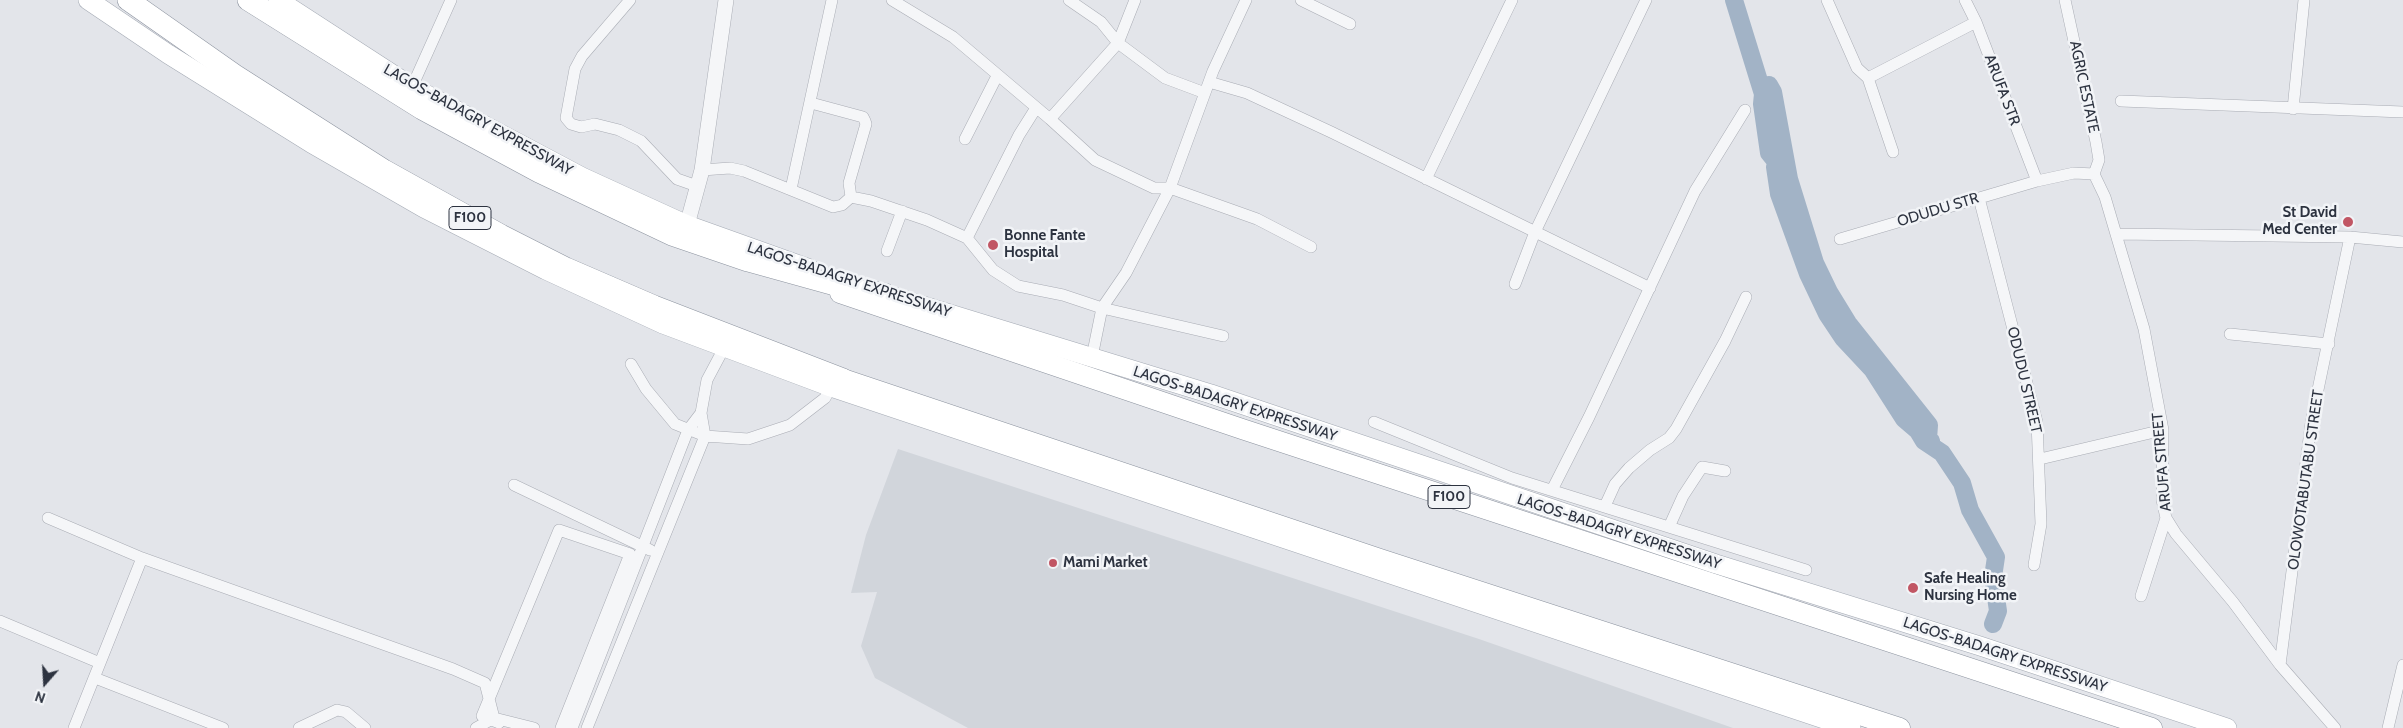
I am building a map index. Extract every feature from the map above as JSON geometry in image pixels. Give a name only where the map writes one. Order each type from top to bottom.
[{"type":"highway","name":"F100","points":[[128,0],[235,76],[384,170],[501,235],[566,268],[837,383],[1900,728]]},
{"type":"highway","name":"LAGOS-BADAGRY EXPRESSWAY","points":[[248,0],[422,109],[539,172],[672,235],[1261,436],[2152,728]]},
{"type":"highway","points":[[748,261],[849,289],[885,294]]},
{"type":"main road","points":[[88,0],[168,54],[302,137],[424,208],[546,270],[663,324],[724,348],[837,383],[1851,728]]},
{"type":"main road","name":"LAGOS-BADAGRY EXPRESSWAY","points":[[278,0],[412,87],[582,177],[687,225],[885,294],[1211,394],[1716,564],[1980,646],[2227,728]]},
{"type":"street","points":[[412,87],[451,0]]},
{"type":"street","points":[[630,0],[582,56],[575,69],[566,118],[571,124],[581,127],[595,124],[619,130],[641,141],[676,178],[697,186]]},
{"type":"street","points":[[687,225],[702,170],[726,0]]},
{"type":"street","points":[[791,189],[832,0]]},
{"type":"street","points":[[892,0],[952,37],[1050,119],[1095,160],[1154,188],[1170,188],[1258,219],[1311,247]]},
{"type":"street","points":[[1069,0],[1101,22],[1118,43],[1165,78],[1205,94]]},
{"type":"street","points":[[1050,119],[1118,43],[1135,0]]},
{"type":"street","points":[[1092,357],[1102,308],[1126,272],[1170,188],[1209,82],[1246,0]]},
{"type":"street","points":[[1301,0],[1350,24]]},
{"type":"street","points":[[1426,178],[1512,0]]},
{"type":"street","points":[[1515,284],[1535,232],[1646,0]]},
{"type":"street","points":[[1827,0],[1858,68],[1868,78],[1893,152]]},
{"type":"street","name":"ARUFA STR","points":[[1965,0],[1976,22],[2037,181]]},
{"type":"street","name":"AGRIC ESTATE","points":[[2065,0],[2096,142],[2099,160],[2094,174]]},
{"type":"street","points":[[2293,108],[2304,0]]},
{"type":"street","points":[[1868,78],[1976,22]]},
{"type":"street","points":[[965,139],[997,76]]},
{"type":"street","points":[[1209,82],[1247,93],[1650,288]]},
{"type":"street","points":[[2121,101],[2403,112]]},
{"type":"street","points":[[811,103],[863,117],[866,120],[849,183],[851,198]]},
{"type":"street","points":[[967,238],[1019,135],[1036,108]]},
{"type":"street","points":[[1552,490],[1589,417],[1695,191],[1746,110]]},
{"type":"street","points":[[702,170],[730,168],[791,189],[833,207],[842,206],[851,198],[871,200],[967,238],[993,270],[1006,281],[1030,290],[1062,295],[1102,308],[1223,336]]},
{"type":"street","points":[[2037,181],[2074,173],[2094,174]]},
{"type":"street","name":"ARUFA STREET","points":[[2094,174],[2105,197],[2117,234],[2144,329],[2162,430],[2162,500],[2166,518],[2176,534],[2233,602],[2280,665],[2335,728]]},
{"type":"street","name":"ODUDU STR","points":[[1840,239],[2037,181]]},
{"type":"street","name":"ODUDU STREET","points":[[1979,198],[2037,422],[2040,459],[2041,524],[2034,565]]},
{"type":"street","points":[[887,251],[902,211]]},
{"type":"street","points":[[2117,234],[2350,237],[2403,242]]},
{"type":"street","name":"OLOWOTABUTABU STREET","points":[[2280,665],[2311,423],[2350,237]]},
{"type":"street","points":[[1605,506],[1615,484],[1629,468],[1650,450],[1669,438],[1676,429],[1725,341],[1746,297]]},
{"type":"street","points":[[2230,334],[2329,344]]},
{"type":"street","points":[[587,728],[656,553],[706,436],[701,413],[707,380],[724,348]]},
{"type":"street","points":[[631,364],[658,406],[675,424],[706,436],[748,439],[790,425],[825,398],[837,383]]},
{"type":"street","points":[[572,728],[688,430],[701,413]]},
{"type":"street","points":[[1374,422],[1512,478],[1806,570]]},
{"type":"street","points":[[2040,459],[2162,430]]},
{"type":"street","points":[[1669,527],[1683,496],[1702,467],[1725,470]]},
{"type":"street","points":[[514,485],[656,553]]},
{"type":"street","points":[[48,518],[142,558],[453,669],[485,683],[494,718]]},
{"type":"street","points":[[2141,596],[2166,518]]},
{"type":"street","points":[[513,728],[482,716],[559,530],[630,554],[561,728]]},
{"type":"street","points":[[74,728],[142,558]]},
{"type":"street","points":[[0,621],[100,663]]},
{"type":"street","points":[[2388,728],[2403,665]]},
{"type":"street","points":[[95,678],[223,728]]},
{"type":"street","points":[[299,728],[337,710],[346,712],[365,728]]},
{"type":"street","points":[[476,728],[494,718],[534,728]]},
{"type":"shaded area","name":"Mami Market","points":[[898,449],[1479,639],[1733,728],[968,728],[875,678],[861,646],[877,592],[851,593],[866,535]]},
{"type":"waterway","points":[[1734,0],[1763,94],[1762,104],[1769,153],[1777,163],[1775,167],[1779,194],[1808,274],[1827,314],[1843,338],[1872,369],[1904,419],[1918,431],[1924,441],[1942,453],[1962,483],[1970,510],[1996,557],[1993,577],[1998,611],[1993,624]]},
{"type":"waterway","points":[[1769,85],[1773,92],[1789,179],[1815,263],[1829,292],[1848,323],[1929,425],[1928,439],[1931,441]]},
{"type":"place","name":"St David Med Center","points":[[2348,222]]},
{"type":"place","name":"Bonne Fante Hospital","points":[[993,245]]},
{"type":"place","name":"Mami Market","points":[[1053,563]]},
{"type":"place","name":"Safe Healing Nursing Home","points":[[1913,588]]}]
